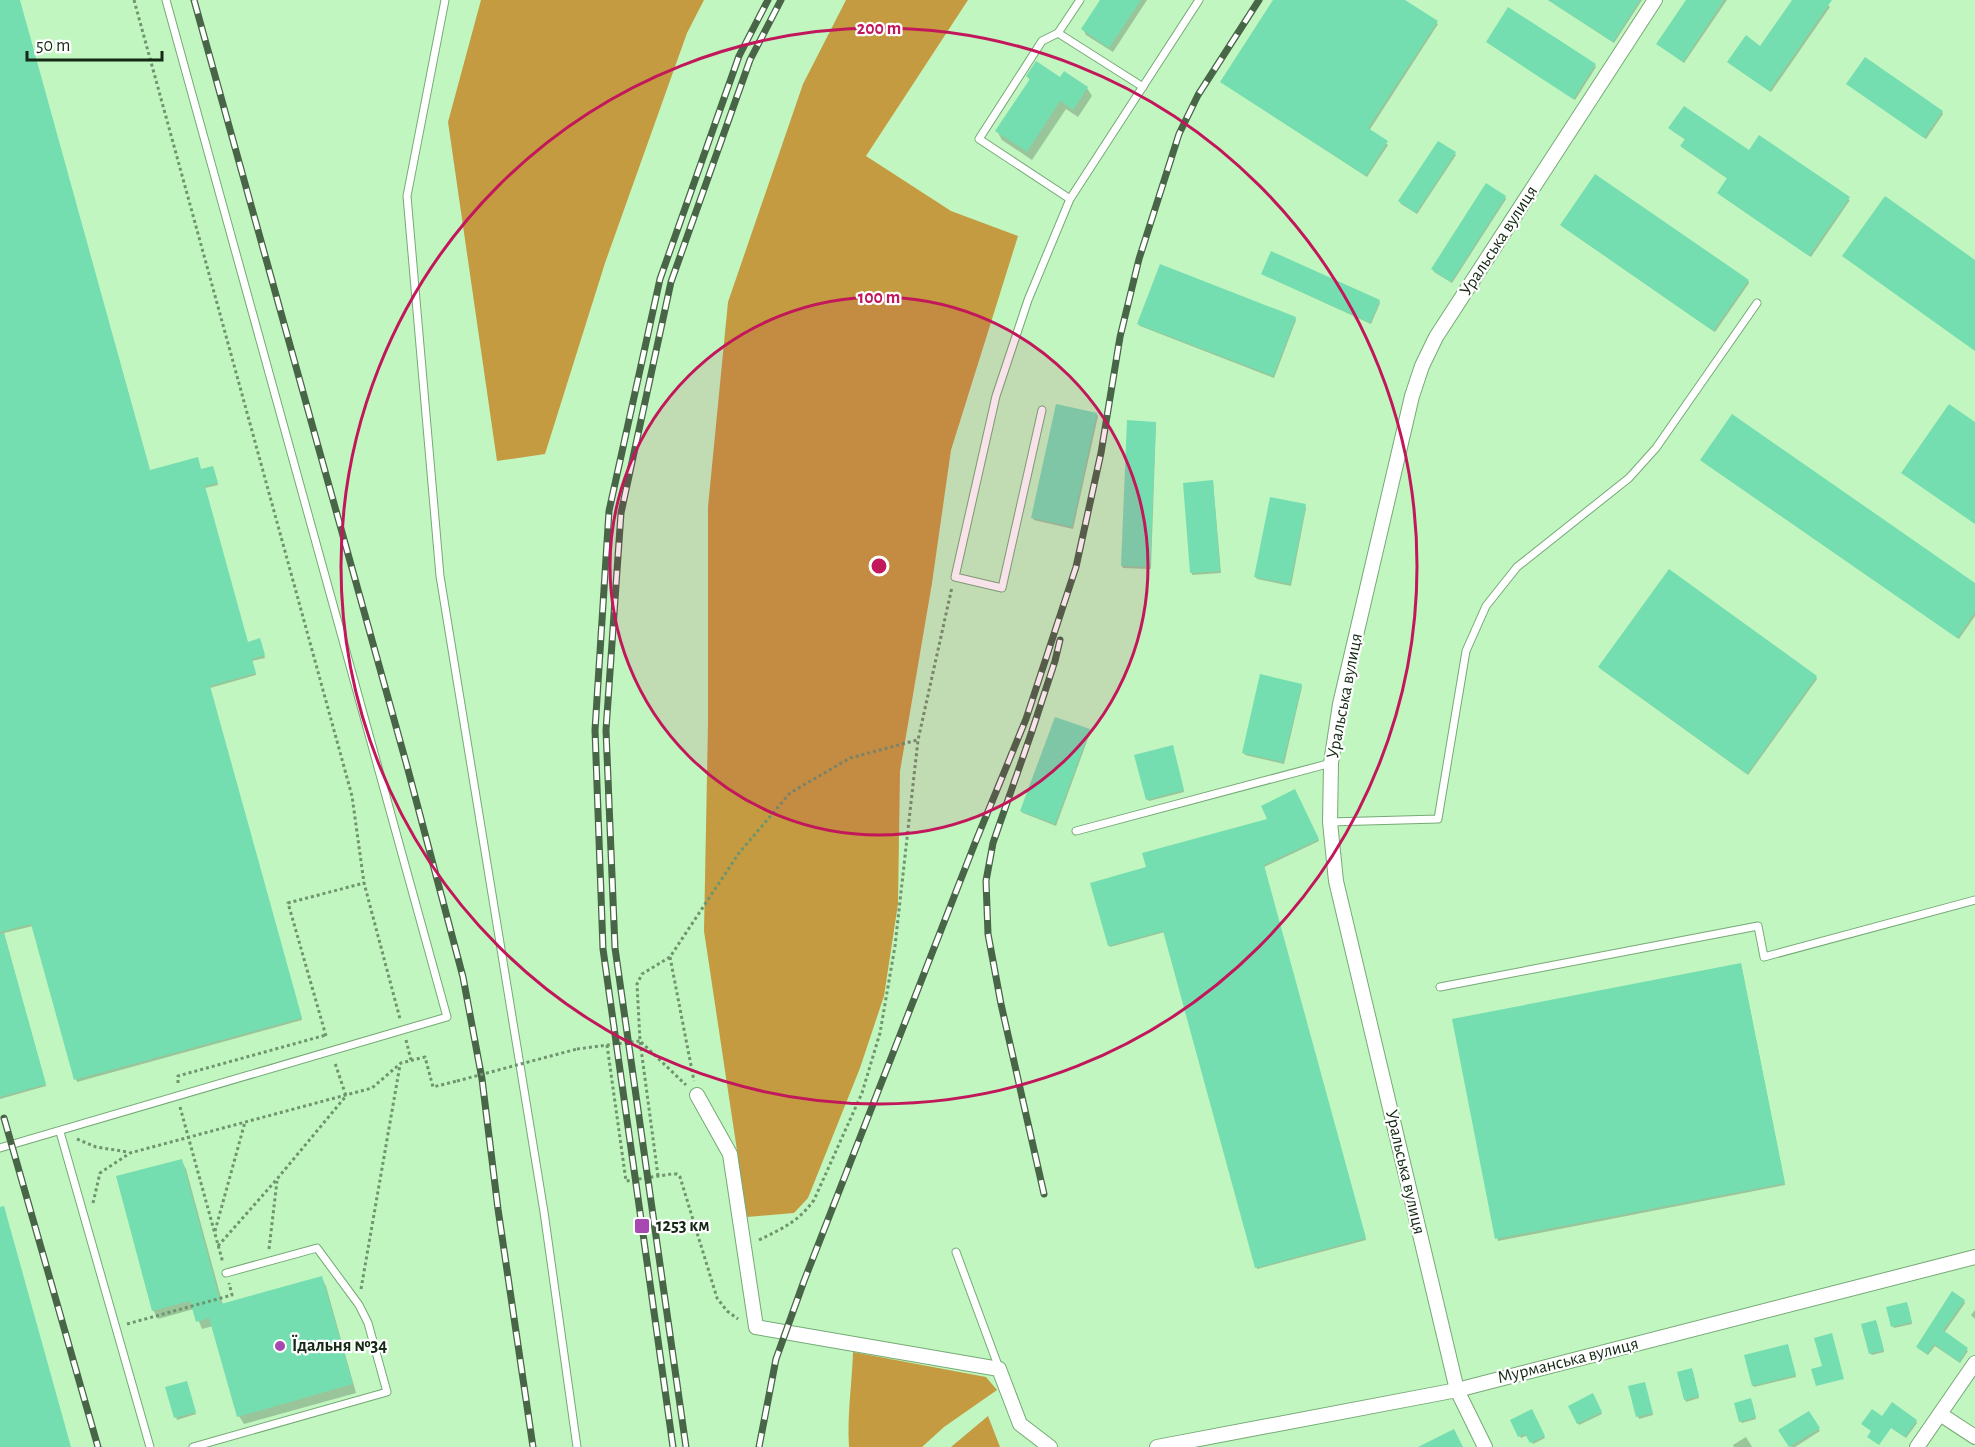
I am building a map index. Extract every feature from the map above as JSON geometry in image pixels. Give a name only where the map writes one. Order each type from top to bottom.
[{"type":"street","name":"Уральська вулиця","points":[[1485,1447],[1456,1390],[1336,881],[1330,822],[1331,763],[1343,693],[1412,396],[1422,366],[1436,337],[1655,0]]},
{"type":"street","points":[[697,1095],[730,1154],[756,1327],[999,1369],[1020,1424],[1050,1447]]},
{"type":"street","name":"Мурманська вулиця","points":[[1158,1447],[1456,1390],[1975,1257]]},
{"type":"street","points":[[1917,1447],[1975,1363]]},
{"type":"street","points":[[1940,1414],[1975,1437]]},
{"type":"lane","points":[[0,1148],[447,1017],[166,0]]},
{"type":"lane","points":[[445,0],[406,196],[440,576],[544,1212],[578,1447]]},
{"type":"lane","points":[[1070,198],[979,139],[1042,41],[1058,33],[1080,0]]},
{"type":"lane","points":[[1042,410],[1002,588],[955,577],[996,396],[1028,300],[1070,198],[1199,0]]},
{"type":"lane","points":[[1058,33],[1143,87]]},
{"type":"lane","points":[[1330,822],[1438,819],[1466,651],[1486,606],[1517,567],[1629,478],[1656,448],[1757,303]]},
{"type":"lane","points":[[1076,831],[1331,763]]},
{"type":"lane","points":[[1440,987],[1758,926],[1764,957],[1975,900]]},
{"type":"lane","points":[[60,1132],[150,1447]]},
{"type":"lane","points":[[194,1447],[387,1392],[368,1323],[359,1305],[317,1248],[226,1273]]},
{"type":"lane","points":[[956,1252],[999,1369]]},
{"type":"path","points":[[134,0],[352,796],[364,883],[411,1060]]},
{"type":"path","points":[[744,1247],[793,1223],[805,1212],[814,1200],[862,1093],[880,1033],[896,946],[918,740],[955,577]]},
{"type":"path","points":[[658,1176],[639,1041],[637,984],[642,974],[670,957],[739,854],[790,793],[850,758],[918,740]]},
{"type":"path","points":[[346,1096],[288,903],[364,883]]},
{"type":"path","points":[[670,957],[697,1095]]},
{"type":"path","points":[[178,1076],[326,1035]]},
{"type":"path","points":[[93,1202],[100,1173],[130,1153],[372,1089],[400,1063],[425,1057],[433,1087],[577,1049],[639,1041]]},
{"type":"path","points":[[639,1041],[697,1095]]},
{"type":"path","points":[[607,1045],[626,1181],[677,1174],[717,1298],[727,1311],[756,1327]]},
{"type":"path","points":[[359,1305],[400,1063]]},
{"type":"path","points":[[218,1246],[346,1096]]},
{"type":"path","points":[[127,1323],[232,1295],[177,1097]]},
{"type":"path","points":[[214,1233],[245,1122]]},
{"type":"path","points":[[60,1132],[96,1147],[130,1153]]},
{"type":"path","points":[[268,1262],[277,1179]]},
{"type":"shaded area","points":[[481,0],[704,0],[687,33],[605,263],[545,454],[497,461],[448,122]]},
{"type":"shaded area","points":[[846,0],[968,0],[866,156],[951,211],[1018,236],[951,450],[932,583],[900,771],[898,904],[884,996],[860,1068],[808,1198],[794,1213],[747,1217],[704,931],[708,724],[708,507],[728,302],[803,84]]},
{"type":"shaded area","points":[[853,1352],[986,1377],[997,1390],[944,1427],[922,1447],[849,1447]]},
{"type":"shaded area","points":[[988,1416],[1000,1447],[951,1447]]},
{"type":"building","points":[[0,0],[20,0],[150,470],[198,457],[201,469],[213,466],[218,483],[205,486],[248,642],[260,638],[265,655],[252,659],[256,673],[210,686],[302,1018],[74,1080],[31,924],[0,932]]},
{"type":"building","points":[[1100,0],[1141,0],[1109,48],[1081,29]]},
{"type":"building","points":[[1273,0],[1405,0],[1438,21],[1368,128],[1388,141],[1366,176],[1220,82]]},
{"type":"building","points":[[1548,0],[1640,0],[1613,42]]},
{"type":"building","points":[[1686,0],[1724,0],[1683,62],[1656,44]]},
{"type":"building","points":[[1792,0],[1832,0],[1769,91],[1727,62],[1746,35],[1760,46]]},
{"type":"building","points":[[1508,7],[1596,64],[1573,99],[1486,42]]},
{"type":"building","points":[[1865,57],[1943,111],[1924,138],[1846,84]]},
{"type":"building","points":[[1036,61],[1060,77],[1064,71],[1088,87],[1073,110],[1060,101],[1027,152],[995,131],[1030,79],[1026,76]]},
{"type":"building","points":[[1684,106],[1749,150],[1759,135],[1850,197],[1809,256],[1717,193],[1727,178],[1680,146],[1685,139],[1668,128]]},
{"type":"building","points":[[1438,141],[1456,152],[1416,213],[1398,201]]},
{"type":"building","points":[[1595,174],[1749,280],[1713,331],[1560,225]]},
{"type":"building","points":[[1486,183],[1506,196],[1451,282],[1431,269]]},
{"type":"building","points":[[1885,196],[1975,260],[1975,351],[1842,256]]},
{"type":"building","points":[[1271,251],[1380,300],[1370,323],[1261,274]]},
{"type":"building","points":[[1160,264],[1296,317],[1273,376],[1137,324]]},
{"type":"building","points":[[1056,404],[1097,413],[1072,527],[1031,518]]},
{"type":"building","points":[[1949,404],[1975,422],[1975,524],[1901,473]]},
{"type":"building","points":[[1732,414],[1975,583],[1975,612],[1957,638],[1700,460]]},
{"type":"building","points":[[1127,420],[1156,422],[1150,567],[1121,566]]},
{"type":"building","points":[[1213,480],[1220,571],[1190,573],[1183,483]]},
{"type":"building","points":[[1270,497],[1306,504],[1290,584],[1254,577]]},
{"type":"building","points":[[1669,569],[1817,676],[1747,774],[1598,667]]},
{"type":"building","points":[[1260,674],[1302,684],[1283,762],[1242,753]]},
{"type":"building","points":[[1055,717],[1090,729],[1055,824],[1020,811]]},
{"type":"building","points":[[1173,745],[1184,790],[1146,800],[1134,755]]},
{"type":"building","points":[[1295,789],[1319,839],[1264,865],[1366,1238],[1255,1268],[1163,931],[1108,946],[1090,883],[1146,867],[1142,853],[1267,819],[1261,806]]},
{"type":"building","points":[[4,933],[46,1084],[0,1097],[0,934]]},
{"type":"building","points":[[1741,963],[1785,1183],[1495,1239],[1452,1019]]},
{"type":"building","points":[[182,1159],[221,1304],[322,1276],[353,1384],[237,1417],[209,1318],[196,1322],[190,1301],[152,1311],[116,1176]]},
{"type":"building","points":[[4,1206],[71,1447],[0,1447],[0,1207]]},
{"type":"building","points":[[1952,1291],[1965,1300],[1943,1330],[1968,1348],[1959,1362],[1934,1344],[1927,1354],[1916,1347]]},
{"type":"building","points":[[1907,1302],[1912,1322],[1891,1327],[1886,1307]]},
{"type":"building","points":[[1876,1320],[1884,1350],[1869,1354],[1861,1324]]},
{"type":"building","points":[[1832,1333],[1844,1379],[1816,1386],[1811,1369],[1822,1366],[1814,1338]]},
{"type":"building","points":[[1788,1344],[1796,1375],[1752,1386],[1744,1355]]},
{"type":"building","points":[[1692,1368],[1699,1396],[1684,1400],[1677,1372]]},
{"type":"building","points":[[187,1381],[196,1412],[174,1418],[165,1387]]},
{"type":"building","points":[[1645,1382],[1653,1413],[1636,1417],[1628,1386]]},
{"type":"building","points":[[1593,1393],[1602,1412],[1577,1424],[1568,1406]]},
{"type":"building","points":[[1751,1398],[1756,1417],[1739,1422],[1734,1403]]},
{"type":"building","points":[[1892,1402],[1917,1420],[1905,1437],[1891,1428],[1879,1445],[1867,1437],[1871,1431],[1861,1424],[1872,1409],[1882,1416]]},
{"type":"building","points":[[1532,1409],[1545,1436],[1530,1443],[1525,1434],[1518,1437],[1510,1420]]},
{"type":"building","points":[[1809,1411],[1820,1428],[1789,1447],[1778,1430]]},
{"type":"building","points":[[1454,1429],[1463,1447],[1418,1447]]},
{"type":"railway","points":[[194,0],[407,766],[463,977],[482,1079],[498,1209],[533,1447]]},
{"type":"railway","points":[[673,1447],[603,949],[595,730],[609,511],[660,279],[739,56],[768,0]]},
{"type":"railway","points":[[686,1447],[615,948],[606,730],[621,513],[671,282],[750,60],[781,0]]},
{"type":"railway","points":[[759,1447],[776,1359],[804,1281],[975,843],[1026,719],[1076,567],[1101,453],[1120,337],[1139,259],[1179,134],[1198,95],[1259,0]]},
{"type":"railway","points":[[1044,1194],[1001,1004],[988,934],[986,881],[993,843],[1032,731],[1060,640]]},
{"type":"railway","points":[[4,1118],[98,1447]]},
{"type":"place","name":"1253 км","points":[[642,1226]]},
{"type":"place","name":"Їдальня №34","points":[[280,1346]]}]
